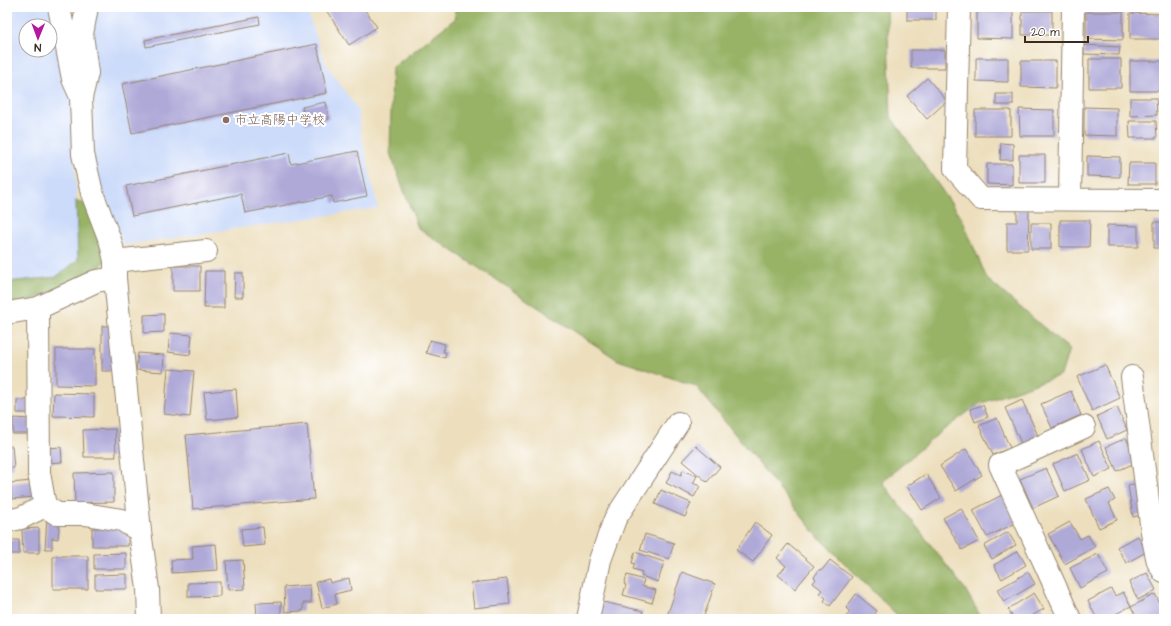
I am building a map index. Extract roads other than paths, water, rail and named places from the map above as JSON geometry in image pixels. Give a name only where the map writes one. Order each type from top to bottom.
[{"type":"street","points":[[59,7],[73,79],[81,98]]},
{"type":"street","points":[[87,7],[82,34],[87,73],[81,98],[83,154],[92,193],[111,243],[115,270],[140,531],[148,589],[149,619]]},
{"type":"street","points":[[959,7],[956,169],[981,199],[1164,200]]},
{"type":"street","points":[[1070,199],[1073,7]]},
{"type":"street","points":[[7,313],[38,308],[115,270],[206,251]]},
{"type":"street","points":[[38,308],[39,473],[45,506],[57,514],[84,514],[122,520],[140,531]]},
{"type":"street","points":[[1132,377],[1153,539],[1158,562],[1164,572]]},
{"type":"street","points":[[588,619],[600,560],[616,519],[678,423]]},
{"type":"street","points":[[1070,619],[1000,465],[1084,427]]},
{"type":"street","points":[[7,521],[21,518],[45,506]]},
{"type":"place","name":"市立高陽中学校","points":[[226,120]]}]
